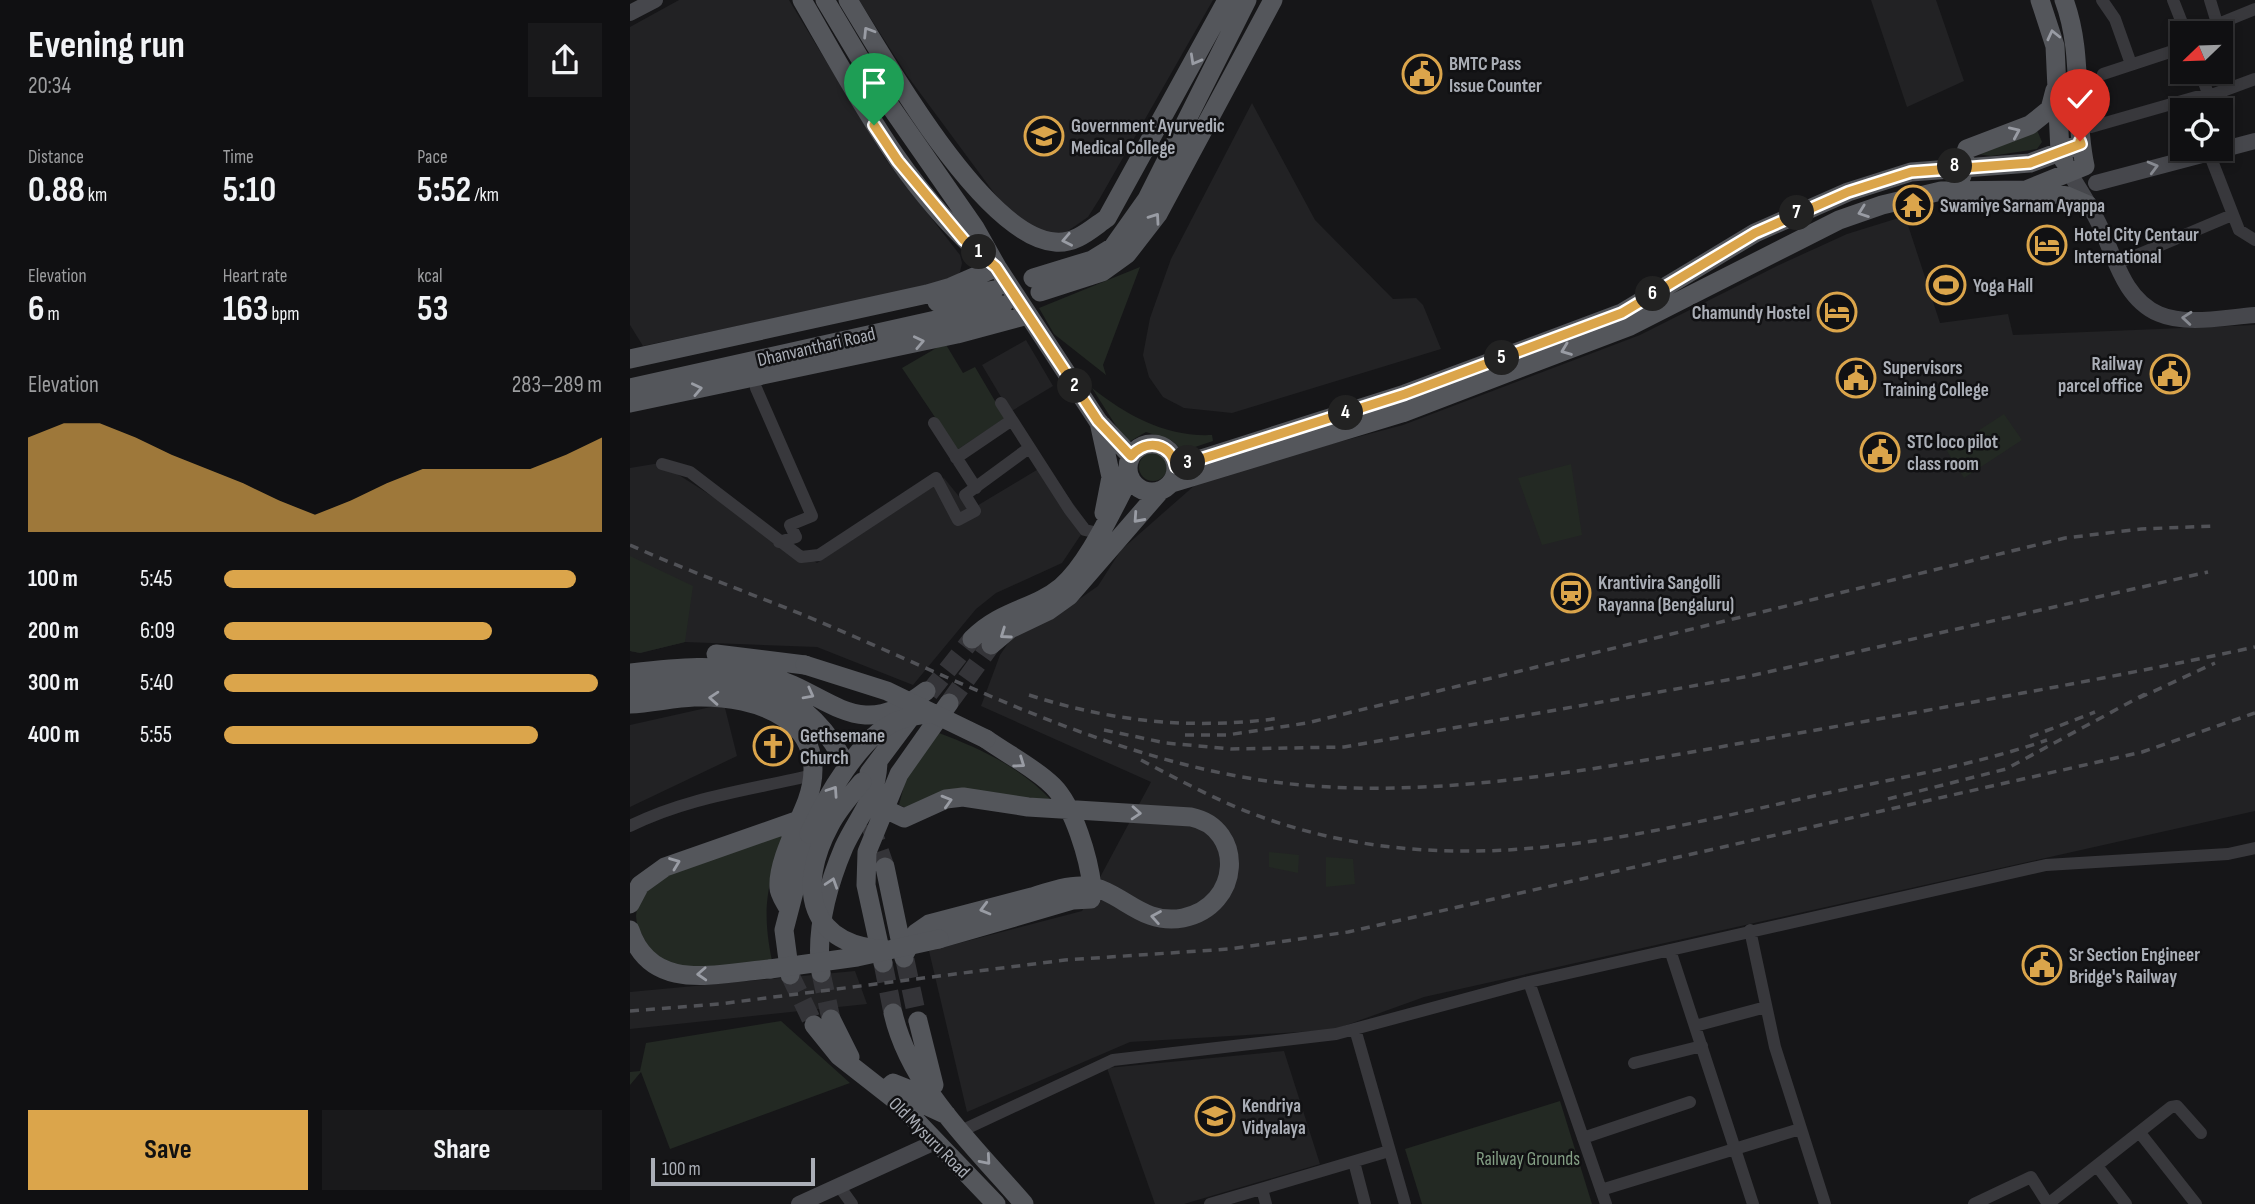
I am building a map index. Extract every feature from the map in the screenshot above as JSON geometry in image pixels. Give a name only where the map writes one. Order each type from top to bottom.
[{"type":"main road","points":[[633,8],[655,0]]},
{"type":"main road","points":[[802,0],[898,161],[999,285],[1028,315],[1098,421],[1131,456],[1130,477],[1101,538]]},
{"type":"main road","points":[[848,0],[933,132],[989,203],[1014,227]]},
{"type":"main road","points":[[1237,2],[1147,199],[1113,247],[1092,260],[1036,285],[1102,272],[1127,254],[1158,214],[1273,0]]},
{"type":"main road","points":[[2040,0],[2052,29],[2058,82],[2060,152],[2096,183]]},
{"type":"main road","points":[[2064,0],[2075,47],[2081,144],[2077,169],[2116,264],[2135,298],[2160,314],[2194,319],[2255,315]]},
{"type":"main road","points":[[826,1],[926,161],[975,228],[999,285]]},
{"type":"main road","points":[[926,161],[944,164],[992,219],[1033,237],[1056,242],[1077,239],[1107,218],[1237,2]]},
{"type":"main road","points":[[1964,190],[1961,166],[1967,149],[2023,129],[2046,113],[2058,82]]},
{"type":"main road","points":[[2233,146],[2255,141]]},
{"type":"main road","points":[[1130,477],[1139,488],[1154,492],[1170,480],[1622,313],[1755,233],[1825,201],[1911,172],[1961,166],[2030,163],[2081,144]]},
{"type":"main road","points":[[2096,183],[2176,161]]},
{"type":"main road","points":[[2026,190],[2077,169]]},
{"type":"main road","points":[[2093,212],[2096,183]]},
{"type":"main road","points":[[982,642],[994,620],[1061,587],[1101,538],[1170,480],[1402,414],[1630,326],[1839,220],[1919,195],[1964,190],[2026,190],[2067,197],[2093,212]]},
{"type":"main road","points":[[630,359],[951,287],[999,285]]},
{"type":"main road","name":"Dhanvanthari Road","points":[[630,370],[999,285]]},
{"type":"main road","name":"Dhanvanthari Road","points":[[630,388],[999,285]]},
{"type":"main road","points":[[630,402],[957,334],[1028,315]]},
{"type":"main road","points":[[1098,421],[1111,477],[1101,538]]},
{"type":"main road","points":[[1131,456],[1144,446],[1160,445],[1167,449],[1170,480]]},
{"type":"main road","points":[[672,668],[678,658],[694,655],[727,655],[804,665],[942,708],[1054,786],[1067,808],[1090,870],[1089,893]]},
{"type":"main road","points":[[630,673],[672,668],[730,668],[763,674],[795,686],[834,707],[864,716],[897,709],[927,692],[825,834],[811,878],[817,915],[833,934],[858,947],[895,957]]},
{"type":"main road","points":[[630,687],[685,681],[722,682],[785,697],[811,714],[841,756]]},
{"type":"main road","points":[[630,704],[693,697],[754,704],[786,718],[802,732],[811,753],[813,775],[784,930],[790,975]]},
{"type":"main road","points":[[895,957],[864,865],[907,759],[942,708]]},
{"type":"main road","points":[[630,904],[640,885],[657,871],[735,842],[804,827],[822,808],[861,749],[876,734],[895,721],[942,708]]},
{"type":"main road","points":[[821,973],[817,946],[819,926],[844,848],[870,803],[878,763]]},
{"type":"main road","points":[[630,930],[642,956],[652,965],[678,975],[770,969],[895,957],[939,939],[1089,893],[1120,902],[1154,918],[1184,918],[1202,912],[1222,895],[1229,879],[1228,856],[1222,840],[1208,823],[1191,817],[1028,807],[963,797],[946,799],[904,818],[885,809]]},
{"type":"main road","points":[[885,867],[895,957]]},
{"type":"main road","points":[[893,1013],[908,1057],[948,1115]]},
{"type":"main road","points":[[918,1021],[930,1075],[948,1115]]},
{"type":"main road","name":"Old Mysuru Road","points":[[822,1022],[860,1073],[884,1091],[996,1204]]},
{"type":"main road","points":[[884,1091],[893,1083],[899,1083],[921,1103],[948,1115]]},
{"type":"main road","name":"Old Mysuru Road","points":[[948,1115],[1024,1204]]},
{"type":"main road","points":[[799,1204],[935,1142]]},
{"type":"street","points":[[2102,0],[2115,19],[2131,64]]},
{"type":"street","points":[[2173,0],[2181,21]]},
{"type":"street","points":[[2210,0],[2216,21]]},
{"type":"street","points":[[2222,21],[2255,9]]},
{"type":"street","points":[[2103,74],[2170,52]]},
{"type":"street","points":[[2091,127],[2196,97],[2209,96],[2255,79]]},
{"type":"street","points":[[2204,84],[2209,96]]},
{"type":"street","points":[[2216,161],[2239,230],[2255,240]]},
{"type":"street","points":[[2116,264],[2175,236],[2232,215]]},
{"type":"street","points":[[756,388],[812,516],[790,525],[796,537],[779,542]]},
{"type":"street","points":[[1002,403],[1085,530],[1101,538]]},
{"type":"street","points":[[956,458],[1012,420]]},
{"type":"street","points":[[934,424],[976,488]]},
{"type":"street","points":[[662,464],[690,472],[779,542],[801,556],[819,555],[936,478],[958,520],[975,511],[965,495],[1029,448]]},
{"type":"street","points":[[630,826],[679,804],[813,775]]},
{"type":"street","points":[[961,1131],[1113,1060],[1336,1034],[1529,982],[2046,865],[2228,854],[2255,848]]},
{"type":"street","points":[[1750,930],[1766,1007],[1800,1129],[1825,1204]]},
{"type":"street","points":[[1670,950],[1754,1204]]},
{"type":"street","points":[[1529,982],[1606,1204]]},
{"type":"street","points":[[1695,1026],[1766,1007]]},
{"type":"street","points":[[1355,1029],[1405,1204]]},
{"type":"street","points":[[1633,1063],[1702,1046]]},
{"type":"street","points":[[1583,1138],[1690,1102]]},
{"type":"street","points":[[1974,1204],[2031,1177],[2048,1204],[2174,1106],[2201,1133]]},
{"type":"street","points":[[1601,1190],[1800,1129]]},
{"type":"street","points":[[2140,1133],[2196,1204]]},
{"type":"street","points":[[1210,1204],[1389,1151]]},
{"type":"street","points":[[1354,1162],[1365,1204]]},
{"type":"street","points":[[2097,1166],[2126,1204]]},
{"type":"street","points":[[839,1186],[852,1204]]},
{"type":"street","points":[[1262,1189],[1266,1204]]},
{"type":"shaded area","points":[[679,0],[789,0],[886,160],[960,255],[960,272],[952,281],[643,346],[630,325],[630,27]]},
{"type":"shaded area","name":"Government Ayurvedic Medical College","points":[[859,0],[1213,0],[1088,217],[1062,235],[1033,230],[1003,205],[906,74]]},
{"type":"shaded area","points":[[1871,0],[1936,0],[1964,81],[1907,107]]},
{"type":"shaded area","points":[[1252,103],[1315,220],[1393,299],[1416,298],[1423,305],[1441,349],[1232,413],[1184,408],[1163,397],[1149,377],[1143,355],[1150,318],[1171,259]]},
{"type":"shaded area","points":[[1905,216],[1940,323],[2008,314],[2013,335],[2255,325],[2255,811],[1424,997],[1333,1030],[1130,1042],[967,1112],[929,951],[1082,911],[1151,782],[981,706],[1000,655],[1013,636],[1051,619],[1098,586],[1121,550],[1195,485],[1297,453],[1403,425],[1640,335],[1847,234]]},
{"type":"shaded area","points":[[1026,340],[1053,386],[1010,412],[982,365]]},
{"type":"shaded area","points":[[660,463],[817,563],[944,478],[970,510],[1045,465],[1088,524],[1062,563],[996,593],[976,609],[913,685],[817,647],[685,642],[640,653],[630,651],[630,468]]},
{"type":"shaded area","points":[[724,704],[737,756],[630,807],[630,725]]},
{"type":"shaded area","points":[[855,971],[867,1004],[630,1029],[630,992]]},
{"type":"shaded area","name":"Kendriya Vidyalaya","points":[[1284,1051],[1320,1164],[1184,1204],[1155,1204],[1107,1068]]},
{"type":"green space","points":[[2037,130],[2042,142],[2037,149],[1991,156],[1977,154]]},
{"type":"green space","points":[[1140,267],[1103,365],[1106,375],[1054,334],[1039,308]]},
{"type":"green space","points":[[945,343],[963,373],[975,367],[1005,418],[957,450],[902,368]]},
{"type":"green space","points":[[1092,388],[1148,423],[1178,432],[1212,435],[1213,441],[1183,451],[1171,440],[1146,432],[1127,443]]},
{"type":"green space","points":[[2004,414],[2022,440],[1964,478],[1947,451]]},
{"type":"green space","points":[[1153,453],[1163,457],[1167,467],[1163,477],[1153,481],[1143,477],[1139,467],[1143,457]]},
{"type":"green space","points":[[1571,464],[1582,535],[1542,545],[1518,478]]},
{"type":"green space","points":[[630,556],[693,586],[685,642],[640,653],[630,651]]},
{"type":"green space","points":[[939,733],[999,760],[1027,778],[1051,800],[1012,799],[998,793],[965,790],[909,809],[899,805],[906,778]]},
{"type":"green space","points":[[783,834],[768,897],[767,925],[772,961],[685,969],[653,956],[637,925],[636,916],[637,908],[655,878]]},
{"type":"green space","points":[[1269,852],[1299,855],[1298,873],[1269,867]]},
{"type":"green space","points":[[1326,857],[1353,859],[1355,884],[1326,887]]},
{"type":"green space","points":[[781,1021],[850,1083],[670,1149],[641,1072],[630,1085],[630,1072],[640,1071],[646,1043]]},
{"type":"green space","name":"Railway Grounds","points":[[1560,1101],[1592,1204],[1422,1204],[1405,1149]]},
{"type":"tunnel","points":[[929,693],[972,639]]},
{"type":"tunnel","points":[[949,703],[991,645]]},
{"type":"tunnel","points":[[870,824],[885,867]]},
{"type":"tunnel","points":[[905,960],[918,1021]]},
{"type":"tunnel","points":[[883,963],[893,1013]]},
{"type":"tunnel","points":[[821,973],[831,1019]]},
{"type":"tunnel","points":[[790,975],[814,1025]]},
{"type":"railway","points":[[1185,735],[1227,735],[1307,723],[2065,538],[2141,529],[2214,526]]},
{"type":"railway","points":[[630,545],[1086,734],[1197,767],[1254,779],[1318,786],[1384,788],[1451,785],[1586,770],[2019,694],[2255,647]]},
{"type":"railway","points":[[1104,730],[1166,743],[1231,749],[1344,747],[1750,676],[2208,572]]},
{"type":"railway","points":[[2139,698],[2215,663]]},
{"type":"railway","points":[[1888,799],[2006,769],[2145,694]]},
{"type":"railway","points":[[1029,695],[1091,712],[1154,721],[1216,723],[1281,718]]},
{"type":"railway","points":[[2030,737],[2095,712]]},
{"type":"railway","points":[[630,1011],[719,1004],[1065,960],[1229,949],[1348,932],[2142,752],[2255,713]]},
{"type":"railway","points":[[1141,760],[1188,785],[1253,814],[1338,839],[1406,848],[1472,851],[1539,848],[1671,827],[1957,765],[2047,740]]},
{"type":"place","name":"BMTC Pass Issue Counter","points":[[1422,74]]},
{"type":"place","name":"Government Ayurvedic Medical College","points":[[1044,136]]},
{"type":"place","name":"Swamiye Sarnam Ayappa","points":[[1913,205]]},
{"type":"place","name":"Hotel City Centaur International","points":[[2047,245]]},
{"type":"place","name":"Yoga Hall","points":[[1946,285]]},
{"type":"place","name":"Chamundy Hostel","points":[[1837,312]]},
{"type":"place","name":"Railway parcel office","points":[[2170,374]]},
{"type":"place","name":"Supervisors Training College","points":[[1856,378]]},
{"type":"place","name":"STC loco pilot class room","points":[[1880,452]]},
{"type":"place","name":"Krantivira Sangolli Rayanna (Bengaluru)","points":[[1571,593]]},
{"type":"place","name":"Gethsemane Church","points":[[773,746]]},
{"type":"place","name":"Sr Section Engineer Bridge's Railway","points":[[2042,965]]},
{"type":"place","name":"Kendriya Vidyalaya","points":[[1215,1116]]},
{"type":"route","points":[[874,125],[898,161],[964,240],[996,267],[1098,421],[1121,442],[1131,456],[1144,446],[1160,445],[1167,449],[1176,467],[1405,394],[1622,313],[1755,233],[1848,192],[1911,172],[1961,166],[2030,163],[2081,144],[2080,141]]}]
